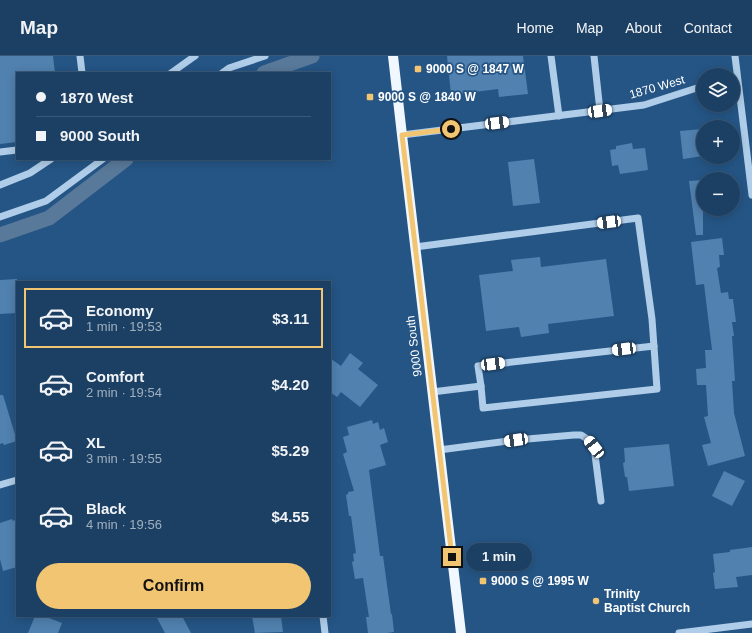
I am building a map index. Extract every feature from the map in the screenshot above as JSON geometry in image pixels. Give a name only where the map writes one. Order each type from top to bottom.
[{"type":"main road","name":"9000 South","points":[[393,56],[461,633]]},
{"type":"street","points":[[80,56],[82,72]]},
{"type":"street","points":[[172,72],[195,56]]},
{"type":"street","points":[[223,72],[229,68],[265,56]]},
{"type":"street","points":[[551,56],[559,116]]},
{"type":"street","points":[[594,56],[600,111]]},
{"type":"street","points":[[735,56],[736,68]]},
{"type":"street","name":"1870 West","points":[[402,135],[644,105],[696,88]]},
{"type":"street","points":[[740,109],[752,195]]},
{"type":"street","points":[[0,152],[16,150]]},
{"type":"street","points":[[0,185],[30,173],[50,160]]},
{"type":"street","points":[[0,217],[46,201],[102,160]]},
{"type":"street","points":[[415,247],[638,218],[652,319],[654,346],[657,388],[483,408],[478,366],[654,346]]},
{"type":"street","points":[[432,392],[481,386]]},
{"type":"street","points":[[440,450],[516,440],[581,435],[594,447],[601,501]]},
{"type":"street","points":[[0,485],[16,480]]},
{"type":"street","points":[[323,617],[325,633]]},
{"type":"street","points":[[679,633],[728,630],[752,624]]},
{"type":"building","points":[[0,56],[53,56],[55,72],[16,72],[16,142],[0,144]]},
{"type":"building","points":[[447,56],[523,56],[528,94],[499,97],[498,89],[451,95]]},
{"type":"building","points":[[696,130],[696,157],[683,159],[680,131]]},
{"type":"building","points":[[632,143],[633,149],[645,148],[648,170],[620,174],[618,165],[612,166],[610,150],[616,149],[616,146]]},
{"type":"building","points":[[534,159],[540,203],[513,206],[508,162]]},
{"type":"building","points":[[696,180],[696,216],[703,216],[703,235],[696,235],[689,181]]},
{"type":"building","points":[[722,238],[724,255],[719,255],[720,267],[717,268],[721,293],[728,292],[729,299],[733,299],[736,322],[732,322],[734,336],[732,336],[735,381],[732,381],[734,413],[745,456],[708,466],[702,445],[711,443],[704,417],[708,416],[706,385],[697,385],[696,369],[706,368],[705,350],[712,350],[704,284],[696,285],[691,242]]},
{"type":"building","points":[[540,257],[541,267],[606,259],[614,316],[548,324],[549,333],[521,337],[519,327],[486,331],[479,275],[513,271],[511,260]]},
{"type":"building","points":[[17,279],[16,313],[0,314],[0,280]]},
{"type":"building","points":[[350,353],[363,363],[358,369],[378,385],[360,407],[341,392],[337,397],[331,393],[331,359],[341,366]]},
{"type":"building","points":[[0,395],[3,395],[16,441],[4,445],[3,443],[0,444]]},
{"type":"building","points":[[372,420],[373,424],[378,422],[380,430],[384,428],[388,442],[380,445],[386,465],[369,470],[380,556],[383,556],[394,632],[387,633],[368,633],[366,617],[369,617],[363,578],[355,579],[352,562],[354,561],[353,554],[356,553],[351,516],[349,516],[346,495],[348,492],[354,491],[343,454],[347,452],[343,437],[349,435],[347,427]]},
{"type":"building","points":[[669,444],[674,486],[629,491],[623,463],[625,462],[624,448]]},
{"type":"building","points":[[724,471],[745,481],[732,506],[712,496]]},
{"type":"building","points":[[12,519],[13,521],[16,520],[16,567],[3,571],[0,559],[0,523]]},
{"type":"building","points":[[752,547],[752,575],[736,577],[738,587],[715,589],[713,554]]},
{"type":"building","points":[[35,617],[47,617],[62,623],[58,633],[28,633]]},
{"type":"building","points":[[157,617],[183,617],[191,633],[165,633]]},
{"type":"building","points":[[252,617],[281,617],[283,632],[255,633]]},
{"type":"waterway","points":[[267,72],[312,56]]},
{"type":"waterway","points":[[0,235],[49,218],[125,160]]},
{"type":"place","name":"9000 S @ 1847 W","points":[[418,69]]},
{"type":"place","name":"9000 S @ 1840 W","points":[[370,97]]},
{"type":"place","name":"9000 S @ 1995 W","points":[[483,581]]},
{"type":"place","name":"Trinity Baptist Church","points":[[596,601]]},
{"type":"route","points":[[451,129],[402,135],[452,557]]}]
